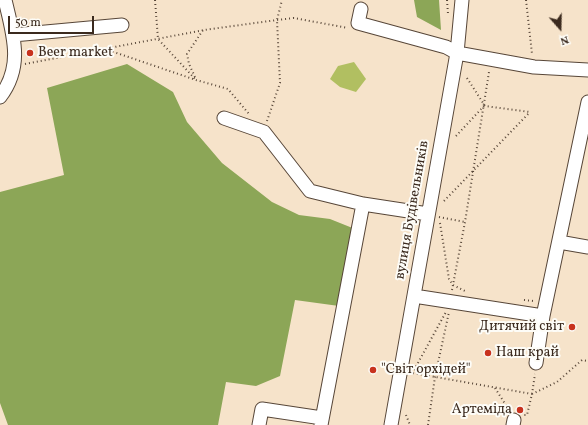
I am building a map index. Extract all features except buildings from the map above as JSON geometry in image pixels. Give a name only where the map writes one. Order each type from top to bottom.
[{"type":"street","points":[[0,97],[10,80],[15,66],[13,35],[4,0]]},
{"type":"street","name":"вулиця Будівельників","points":[[392,425],[457,53],[462,0]]},
{"type":"street","points":[[361,9],[358,23],[446,47],[457,53],[534,67],[588,70]]},
{"type":"street","points":[[13,35],[122,25]]},
{"type":"street","points":[[536,363],[543,316],[588,102]]},
{"type":"street","points":[[224,118],[264,132],[310,190],[363,204],[428,214]]},
{"type":"street","points":[[259,425],[262,409],[322,422],[363,204]]},
{"type":"street","points":[[559,242],[588,247]]},
{"type":"street","points":[[414,296],[543,316]]},
{"type":"path","points":[[155,0],[158,39],[196,80]]},
{"type":"path","points":[[264,132],[280,84],[277,20],[282,0]]},
{"type":"path","points":[[526,0],[534,67]]},
{"type":"path","points":[[15,66],[204,30],[277,20],[294,18],[347,29],[358,23]]},
{"type":"path","points":[[196,80],[189,64],[187,54],[204,30]]},
{"type":"path","points":[[104,49],[196,80],[228,89],[264,132]]},
{"type":"path","points":[[428,425],[435,377],[451,302],[465,222],[485,106],[491,60]]},
{"type":"path","points":[[443,202],[530,112],[485,106],[467,78]]},
{"type":"path","points":[[456,136],[485,106]]},
{"type":"path","points":[[465,222],[439,217],[449,279],[453,285],[466,291]]},
{"type":"path","points":[[517,299],[547,302]]},
{"type":"path","points":[[451,302],[412,373],[532,394],[557,382],[582,360],[588,361]]},
{"type":"path","points":[[494,388],[515,418],[527,415],[532,394],[536,363]]},
{"type":"path","points":[[406,415],[410,425]]},
{"type":"green space","points":[[414,0],[439,0],[441,30],[417,17]]},
{"type":"green space","points":[[354,62],[366,79],[356,92],[340,87],[330,79],[338,66]]},
{"type":"green space","points":[[127,64],[173,92],[187,122],[222,163],[272,202],[299,215],[330,219],[355,229],[339,306],[295,300],[280,376],[256,386],[226,382],[218,425],[8,425],[0,403],[0,192],[64,175],[47,88]]},
{"type":"place","name":"Beer market","points":[[30,53]]},
{"type":"place","name":"Дитячий світ","points":[[572,327]]},
{"type":"place","name":"Наш край","points":[[488,353]]},
{"type":"place","name":"\"Світ орхідей\"","points":[[373,370]]},
{"type":"place","name":"Артеміда","points":[[520,410]]}]
